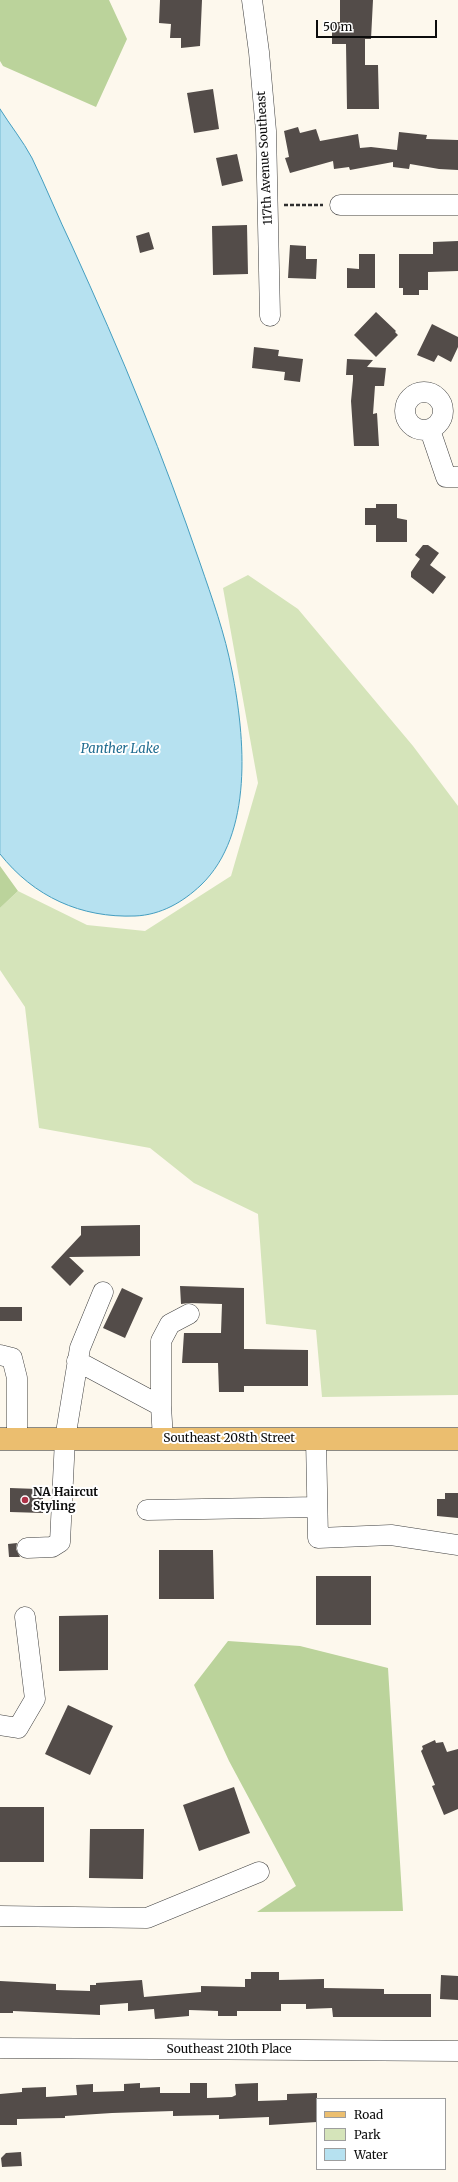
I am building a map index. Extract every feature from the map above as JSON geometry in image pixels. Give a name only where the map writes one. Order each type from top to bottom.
[{"type":"main road","name":"Southeast 208th Street","points":[[8,1439],[458,1439]]},
{"type":"street","name":"117th Avenue Southeast","points":[[252,0],[265,123],[270,316]]},
{"type":"street","points":[[340,206],[458,205]]},
{"type":"street","points":[[430,430],[446,477],[458,477]]},
{"type":"street","points":[[27,1548],[52,1548],[60,1542],[65,1439],[77,1361],[80,1348],[104,1292]]},
{"type":"street","points":[[164,1439],[161,1406],[161,1341],[170,1324],[189,1314]]},
{"type":"street","points":[[0,1355],[12,1358],[17,1378],[8,1439]]},
{"type":"street","points":[[77,1361],[161,1406]]},
{"type":"street","points":[[316,1439],[318,1538],[391,1535],[458,1544]]},
{"type":"street","points":[[147,1510],[317,1507]]},
{"type":"street","points":[[0,1725],[18,1728],[35,1699],[25,1617]]},
{"type":"street","points":[[0,1916],[147,1918],[259,1872]]},
{"type":"street","name":"Southeast 210th Place","points":[[0,2048],[458,2051]]},
{"type":"path","points":[[268,204],[340,206]]},
{"type":"green space","points":[[0,0],[109,0],[127,39],[96,107],[3,66],[0,61]]},
{"type":"green space","points":[[248,575],[298,609],[413,746],[458,806],[458,1395],[322,1397],[316,1330],[266,1324],[258,1214],[194,1183],[150,1148],[39,1128],[25,1007],[0,970],[0,908],[18,891],[87,925],[145,931],[231,876],[258,783],[223,588]]},
{"type":"green space","points":[[0,866],[18,891],[0,908]]},
{"type":"green space","points":[[228,1641],[300,1646],[388,1668],[403,1911],[257,1912],[296,1886],[229,1761],[194,1685]]},
{"type":"water","name":"Panther Lake","points":[[0,109],[25,145],[32,158],[134,387],[165,466],[214,603],[229,657],[237,697],[242,754],[241,784],[238,812],[230,839],[218,864],[201,885],[179,902],[163,910],[145,915],[115,916],[78,909],[60,902],[43,893],[28,882],[13,869],[0,854]]},
{"type":"building","points":[[160,0],[202,0],[200,46],[181,48],[181,38],[170,38],[171,24],[159,23]]},
{"type":"building","points":[[340,0],[373,0],[371,39],[365,39],[365,65],[378,65],[379,109],[347,109],[346,44],[332,44],[332,22],[340,22]]},
{"type":"building","points":[[213,89],[219,129],[194,133],[187,93]]},
{"type":"building","points":[[298,127],[300,133],[316,129],[320,141],[358,134],[360,148],[371,147],[397,150],[399,132],[427,135],[426,139],[458,140],[458,170],[439,169],[410,164],[409,169],[393,167],[393,162],[350,170],[349,167],[334,169],[333,161],[290,173],[285,158],[289,157],[284,131]]},
{"type":"building","points":[[237,154],[243,181],[222,186],[216,158]]},
{"type":"building","points":[[247,225],[248,274],[213,275],[212,226]]},
{"type":"building","points":[[149,232],[154,249],[140,253],[136,236]]},
{"type":"building","points":[[458,241],[458,271],[428,272],[428,290],[419,290],[419,295],[403,295],[403,288],[399,288],[399,254],[433,254],[433,242]]},
{"type":"building","points":[[290,245],[306,246],[306,259],[317,259],[316,279],[288,278]]},
{"type":"building","points":[[359,254],[375,254],[375,288],[347,288],[347,268],[359,269]]},
{"type":"building","points":[[376,312],[396,331],[395,332],[398,335],[376,357],[354,335]]},
{"type":"building","points":[[432,324],[458,337],[458,347],[451,362],[438,355],[434,362],[417,355]]},
{"type":"building","points":[[254,347],[279,350],[278,356],[303,359],[300,382],[284,380],[285,372],[252,368]]},
{"type":"building","points":[[347,359],[373,360],[367,367],[386,368],[384,386],[375,386],[373,414],[377,413],[379,446],[354,446],[351,401],[353,375],[346,375]]},
{"type":"building","points":[[376,504],[397,504],[397,518],[407,520],[407,542],[376,542],[376,525],[365,525],[365,508],[376,508]]},
{"type":"building","points":[[423,545],[428,545],[439,553],[430,565],[446,577],[433,594],[411,577],[411,572],[420,559],[415,555]]},
{"type":"building","points":[[140,1225],[140,1256],[69,1257],[84,1271],[70,1286],[51,1267],[81,1235],[81,1226]]},
{"type":"building","points":[[180,1286],[244,1288],[244,1349],[308,1350],[308,1386],[244,1386],[244,1392],[219,1392],[218,1363],[182,1363],[184,1333],[221,1333],[222,1304],[181,1304]]},
{"type":"building","points":[[122,1288],[143,1298],[125,1338],[103,1328]]},
{"type":"building","points":[[0,1307],[22,1307],[22,1321],[0,1321]]},
{"type":"building","points":[[10,1488],[38,1489],[38,1495],[43,1495],[43,1513],[10,1512]]},
{"type":"building","points":[[445,1493],[458,1493],[458,1518],[437,1516],[437,1499],[445,1499]]},
{"type":"building","points":[[17,1543],[16,1549],[20,1557],[9,1557],[8,1544]]},
{"type":"building","points":[[159,1550],[213,1550],[214,1599],[159,1599]]},
{"type":"building","points":[[316,1576],[371,1576],[371,1625],[316,1625]]},
{"type":"building","points":[[108,1615],[108,1670],[59,1671],[59,1616]]},
{"type":"building","points":[[68,1705],[113,1726],[90,1775],[45,1754]]},
{"type":"building","points":[[435,1740],[436,1743],[443,1742],[447,1752],[458,1749],[458,1809],[444,1815],[432,1786],[435,1785],[421,1751],[423,1749],[422,1746]]},
{"type":"building","points":[[234,1787],[250,1833],[199,1851],[183,1805]]},
{"type":"building","points":[[0,1807],[44,1807],[44,1862],[0,1862]]},
{"type":"building","points":[[90,1829],[144,1829],[143,1879],[89,1878]]},
{"type":"building","points":[[251,1972],[279,1972],[279,1980],[324,1979],[324,1988],[384,1989],[384,1994],[431,1994],[431,2017],[333,2017],[332,2008],[306,2009],[306,2004],[281,2004],[281,2011],[237,2011],[237,2016],[218,2016],[218,2011],[189,2010],[189,2016],[155,2019],[154,2009],[128,2011],[128,2003],[100,2005],[100,2015],[13,2011],[13,2013],[0,2013],[0,1981],[56,1984],[56,1990],[90,1991],[90,1985],[96,1985],[96,1983],[142,1980],[144,1997],[201,1992],[201,1986],[245,1987],[245,1979],[251,1979]]},
{"type":"building","points":[[441,1975],[458,1976],[458,2000],[440,1999]]},
{"type":"building","points":[[140,2083],[140,2088],[160,2087],[160,2093],[190,2093],[190,2083],[207,2083],[207,2098],[232,2097],[236,2095],[235,2084],[258,2083],[258,2101],[287,2100],[287,2094],[317,2093],[316,2122],[269,2125],[269,2117],[219,2119],[219,2115],[173,2116],[173,2111],[65,2116],[65,2118],[17,2119],[17,2125],[0,2125],[0,2094],[22,2092],[22,2088],[46,2087],[46,2097],[77,2095],[76,2085],[93,2084],[93,2092],[124,2091],[124,2084]]},
{"type":"building","points":[[21,2152],[22,2166],[2,2167],[1,2158],[6,2153]]},
{"type":"place","name":"NA Haircut Styling","points":[[25,1500]]}]
